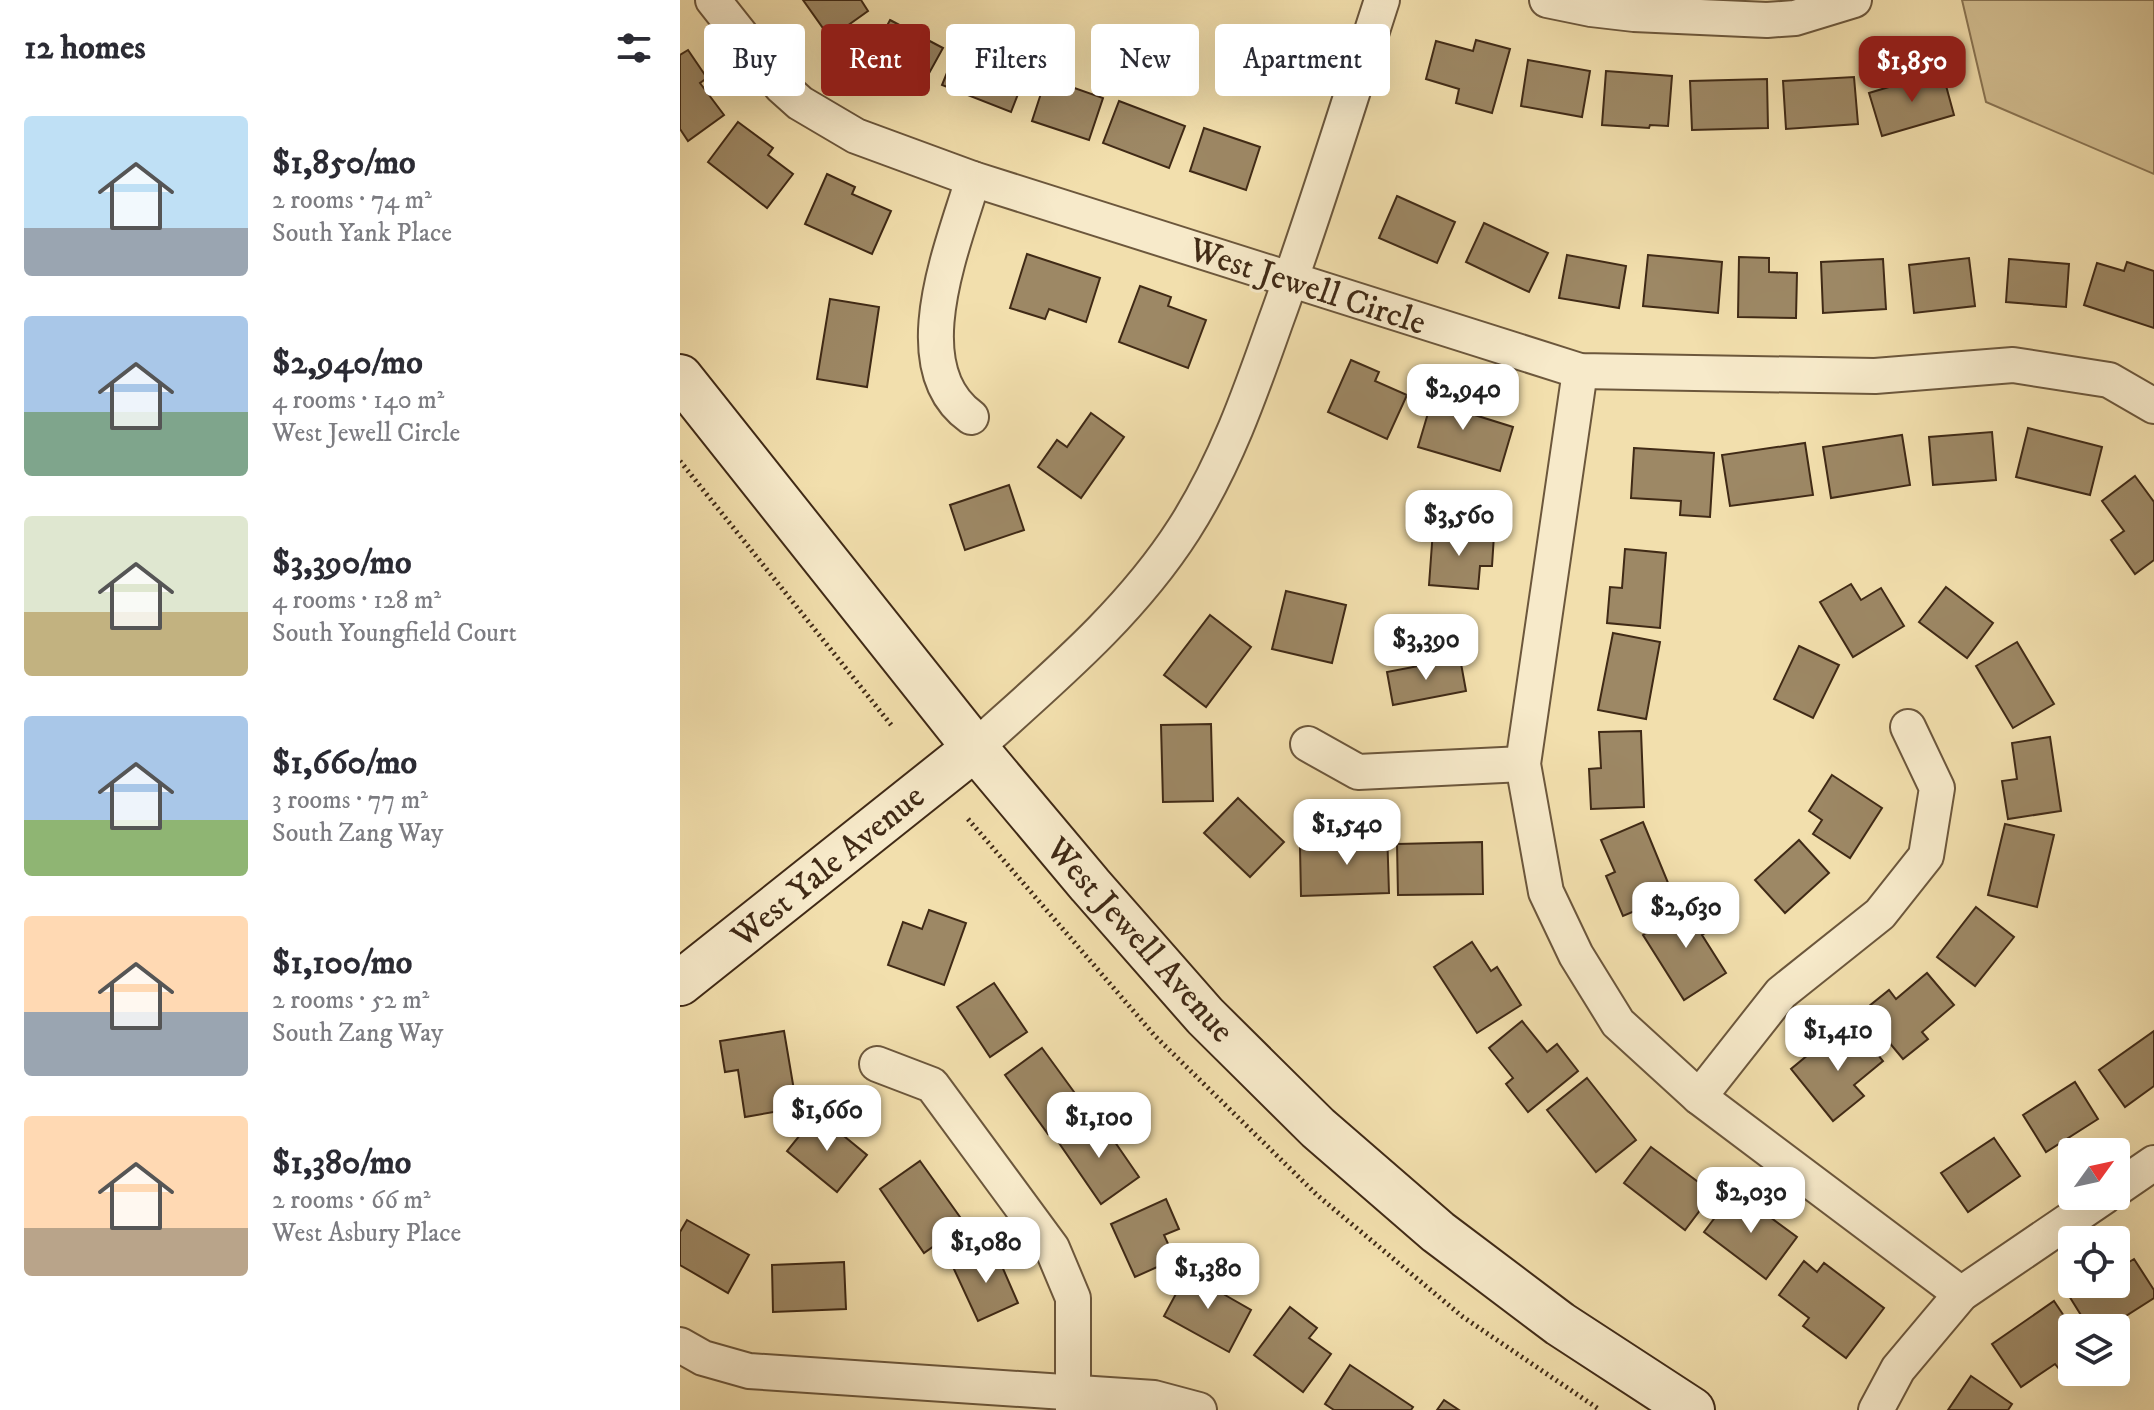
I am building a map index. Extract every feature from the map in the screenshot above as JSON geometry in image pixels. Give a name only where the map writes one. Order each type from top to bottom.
[{"type":"main road","name":"West Jewell Avenue","points":[[680,377],[975,748],[1205,1016],[1318,1128],[1438,1232],[1560,1324],[1692,1410]]},
{"type":"main road","name":"West Yale Avenue","points":[[680,983],[975,748]]},
{"type":"street","name":"West Jewell Circle","points":[[713,0],[781,86],[800,103],[856,136],[973,179],[1580,371],[1875,376],[2013,365],[2109,380],[2154,406]]},
{"type":"street","points":[[975,748],[1112,622],[1185,528],[1217,471],[1237,429],[1291,279],[1382,0]]},
{"type":"street","points":[[1547,0],[1634,14],[1767,20],[1795,18],[1854,0]]},
{"type":"street","points":[[971,417],[949,395],[942,379],[937,361],[936,336],[944,278],[973,179]]},
{"type":"street","points":[[1580,371],[1523,764],[1546,892],[1576,955],[1618,1023],[1699,1097],[1961,1294]]},
{"type":"street","points":[[1699,1097],[1781,993],[1880,914],[1926,856],[1937,788],[1908,727]]},
{"type":"street","points":[[1308,744],[1358,772],[1523,764]]},
{"type":"street","points":[[877,1064],[932,1085],[1052,1248],[1073,1298],[1074,1401]]},
{"type":"street","points":[[2130,1179],[2154,1163]]},
{"type":"street","points":[[1876,1410],[1898,1369],[1961,1294],[2084,1210]]},
{"type":"street","points":[[680,1345],[703,1358],[749,1371],[1074,1401],[1154,1398],[1199,1410]]},
{"type":"path","points":[[680,461],[892,726]]},
{"type":"shaded area","points":[[1962,0],[2154,0],[2154,174],[1986,102]]},
{"type":"building","points":[[803,0],[861,0],[868,11],[850,24],[821,25]]},
{"type":"building","points":[[1476,40],[1510,49],[1492,113],[1456,103],[1459,89],[1426,79],[1436,41],[1473,51]]},
{"type":"building","points":[[930,41],[943,48],[930,72]]},
{"type":"building","points":[[688,50],[704,74],[704,80],[700,83],[704,96],[710,96],[724,115],[688,141],[680,129],[680,55]]},
{"type":"building","points":[[1528,60],[1590,71],[1582,117],[1521,106]]},
{"type":"building","points":[[1606,71],[1672,76],[1668,126],[1602,125]]},
{"type":"building","points":[[1942,71],[1954,115],[1882,136],[1869,93]]},
{"type":"building","points":[[1854,77],[1858,124],[1786,129],[1783,81]]},
{"type":"building","points":[[1767,79],[1768,128],[1692,130],[1690,81]]},
{"type":"building","points":[[1075,88],[1103,98],[1089,140],[1032,121],[1040,96],[1075,96]]},
{"type":"building","points":[[970,96],[1017,96],[1011,112]]},
{"type":"building","points":[[1119,101],[1185,126],[1169,168],[1103,143]]},
{"type":"building","points":[[738,122],[773,148],[768,155],[793,174],[767,208],[708,162]]},
{"type":"building","points":[[1204,128],[1260,147],[1246,190],[1190,171]]},
{"type":"building","points":[[827,174],[855,187],[852,194],[891,211],[872,254],[805,224]]},
{"type":"building","points":[[1397,196],[1455,222],[1437,263],[1379,238]]},
{"type":"building","points":[[1484,223],[1548,253],[1529,292],[1466,262]]},
{"type":"building","points":[[1027,254],[1100,278],[1086,322],[1049,309],[1045,319],[1010,308]]},
{"type":"building","points":[[1567,255],[1626,266],[1619,308],[1559,298]]},
{"type":"building","points":[[1648,255],[1722,262],[1718,313],[1643,306]]},
{"type":"building","points":[[1739,257],[1769,258],[1769,272],[1797,273],[1796,318],[1738,317]]},
{"type":"building","points":[[1969,258],[1975,306],[1914,313],[1909,265]]},
{"type":"building","points":[[1883,259],[1886,309],[1823,313],[1821,262]]},
{"type":"building","points":[[2009,259],[2069,264],[2066,307],[2006,302]]},
{"type":"building","points":[[2127,262],[2154,271],[2154,328],[2084,305],[2097,263],[2124,271]]},
{"type":"building","points":[[1140,286],[1171,297],[1168,306],[1206,320],[1188,368],[1119,342]]},
{"type":"building","points":[[830,299],[879,307],[867,387],[817,379]]},
{"type":"building","points":[[1351,360],[1379,372],[1375,381],[1407,395],[1387,439],[1328,412]]},
{"type":"building","points":[[1436,386],[1467,395],[1462,411],[1513,427],[1500,471],[1418,447]]},
{"type":"building","points":[[1091,413],[1124,437],[1081,498],[1038,467],[1057,440],[1067,447]]},
{"type":"building","points":[[2028,428],[2102,447],[2090,495],[2016,477]]},
{"type":"building","points":[[1992,432],[1996,480],[1933,485],[1929,437]]},
{"type":"building","points":[[1902,435],[1910,485],[1831,498],[1823,447]]},
{"type":"building","points":[[1805,443],[1813,495],[1730,506],[1722,455]]},
{"type":"building","points":[[1634,448],[1714,453],[1710,517],[1680,515],[1681,501],[1631,498]]},
{"type":"building","points":[[2135,476],[2154,502],[2154,560],[2135,574],[2111,540],[2124,531],[2102,501]]},
{"type":"building","points":[[1009,485],[1024,530],[965,550],[950,505]]},
{"type":"building","points":[[1433,530],[1494,535],[1492,566],[1480,566],[1478,589],[1429,585]]},
{"type":"building","points":[[1625,549],[1666,553],[1660,628],[1607,623],[1610,587],[1622,588]]},
{"type":"building","points":[[1851,584],[1861,600],[1881,588],[1904,626],[1853,657],[1820,602]]},
{"type":"building","points":[[1946,587],[1993,623],[1967,658],[1919,622]]},
{"type":"building","points":[[1286,591],[1346,605],[1332,663],[1272,649]]},
{"type":"building","points":[[1210,615],[1251,647],[1206,707],[1164,675]]},
{"type":"building","points":[[1613,633],[1660,642],[1646,719],[1598,710]]},
{"type":"building","points":[[2017,642],[2054,704],[2013,728],[1976,666]]},
{"type":"building","points":[[1799,646],[1839,665],[1813,718],[1774,699]]},
{"type":"building","points":[[1460,658],[1466,691],[1393,705],[1387,672]]},
{"type":"building","points":[[1211,724],[1213,801],[1163,802],[1161,725]]},
{"type":"building","points":[[1641,731],[1644,807],[1591,809],[1589,769],[1601,768],[1599,732]]},
{"type":"building","points":[[2050,737],[2061,811],[2008,819],[2002,781],[2017,779],[2012,743]]},
{"type":"building","points":[[1832,775],[1882,808],[1850,858],[1813,834],[1822,820],[1809,811]]},
{"type":"building","points":[[1238,798],[1284,842],[1250,877],[1204,833]]},
{"type":"building","points":[[1643,822],[1673,895],[1623,916],[1606,876],[1615,872],[1601,840]]},
{"type":"building","points":[[2005,824],[2054,835],[2037,907],[1988,895]]},
{"type":"building","points":[[1387,829],[1389,893],[1301,896],[1300,848],[1355,846],[1355,830]]},
{"type":"building","points":[[1799,840],[1829,873],[1785,913],[1755,880]]},
{"type":"building","points":[[1482,842],[1483,894],[1398,895],[1397,844]]},
{"type":"building","points":[[1699,901],[1715,927],[1702,935],[1726,973],[1684,1000],[1643,935]]},
{"type":"building","points":[[1976,907],[2014,937],[1975,986],[1937,957]]},
{"type":"building","points":[[929,910],[966,923],[944,985],[888,965],[903,922],[922,929]]},
{"type":"building","points":[[1472,942],[1491,971],[1497,967],[1521,1005],[1477,1033],[1434,967]]},
{"type":"building","points":[[1927,973],[1954,1005],[1922,1032],[1928,1039],[1903,1059],[1863,1011],[1889,990],[1896,999]]},
{"type":"building","points":[[994,983],[1027,1032],[990,1057],[957,1007]]},
{"type":"building","points":[[1522,1021],[1547,1052],[1557,1044],[1578,1071],[1528,1112],[1506,1084],[1513,1078],[1489,1048]]},
{"type":"building","points":[[1857,1029],[1883,1061],[1854,1085],[1864,1096],[1833,1121],[1791,1069],[1820,1045],[1827,1054]]},
{"type":"building","points":[[784,1031],[797,1108],[745,1117],[738,1070],[725,1072],[720,1041]]},
{"type":"building","points":[[2154,1031],[2154,1086],[2125,1107],[2099,1070]]},
{"type":"building","points":[[1042,1048],[1085,1107],[1048,1134],[1005,1075]]},
{"type":"building","points":[[1587,1078],[1636,1140],[1596,1172],[1547,1110]]},
{"type":"building","points":[[2075,1082],[2098,1119],[2068,1138],[2058,1138],[2058,1144],[2046,1152],[2023,1115]]},
{"type":"building","points":[[817,1114],[867,1155],[837,1192],[787,1151]]},
{"type":"building","points":[[1097,1116],[1139,1177],[1101,1204],[1059,1143]]},
{"type":"building","points":[[1994,1138],[2020,1176],[1968,1212],[1941,1173]]},
{"type":"building","points":[[1651,1147],[1713,1193],[1685,1230],[1624,1183]]},
{"type":"building","points":[[920,1161],[965,1224],[924,1253],[880,1189]]},
{"type":"building","points":[[1735,1191],[1797,1237],[1766,1279],[1704,1232]]},
{"type":"building","points":[[1166,1199],[1179,1229],[1164,1235],[1175,1259],[1135,1277],[1111,1224]]},
{"type":"building","points":[[687,1220],[749,1255],[728,1293],[680,1265],[680,1232]]},
{"type":"building","points":[[994,1248],[1018,1303],[978,1321],[953,1267]]},
{"type":"building","points":[[2134,1259],[2154,1290],[2154,1298],[2129,1314],[2080,1314],[2070,1298],[2130,1298],[2130,1261]]},
{"type":"building","points":[[1804,1261],[1817,1272],[1824,1263],[1884,1308],[1846,1358],[1803,1326],[1809,1318],[1779,1295]]},
{"type":"building","points":[[844,1262],[846,1309],[773,1312],[772,1265]]},
{"type":"building","points":[[1204,1272],[1230,1286],[1225,1295],[1251,1310],[1229,1352],[1164,1316],[1185,1277],[1198,1283]]},
{"type":"building","points":[[2054,1301],[2063,1314],[2058,1314],[2058,1368],[2055,1364],[2021,1387],[1992,1344]]},
{"type":"building","points":[[1290,1307],[1317,1328],[1309,1338],[1331,1354],[1303,1392],[1254,1355]]},
{"type":"building","points":[[1350,1365],[1413,1407],[1411,1410],[1334,1410],[1325,1404]]},
{"type":"building","points":[[1971,1376],[2012,1404],[2008,1410],[1948,1410]]},
{"type":"building","points":[[1444,1400],[1459,1410],[1437,1410]]}]
